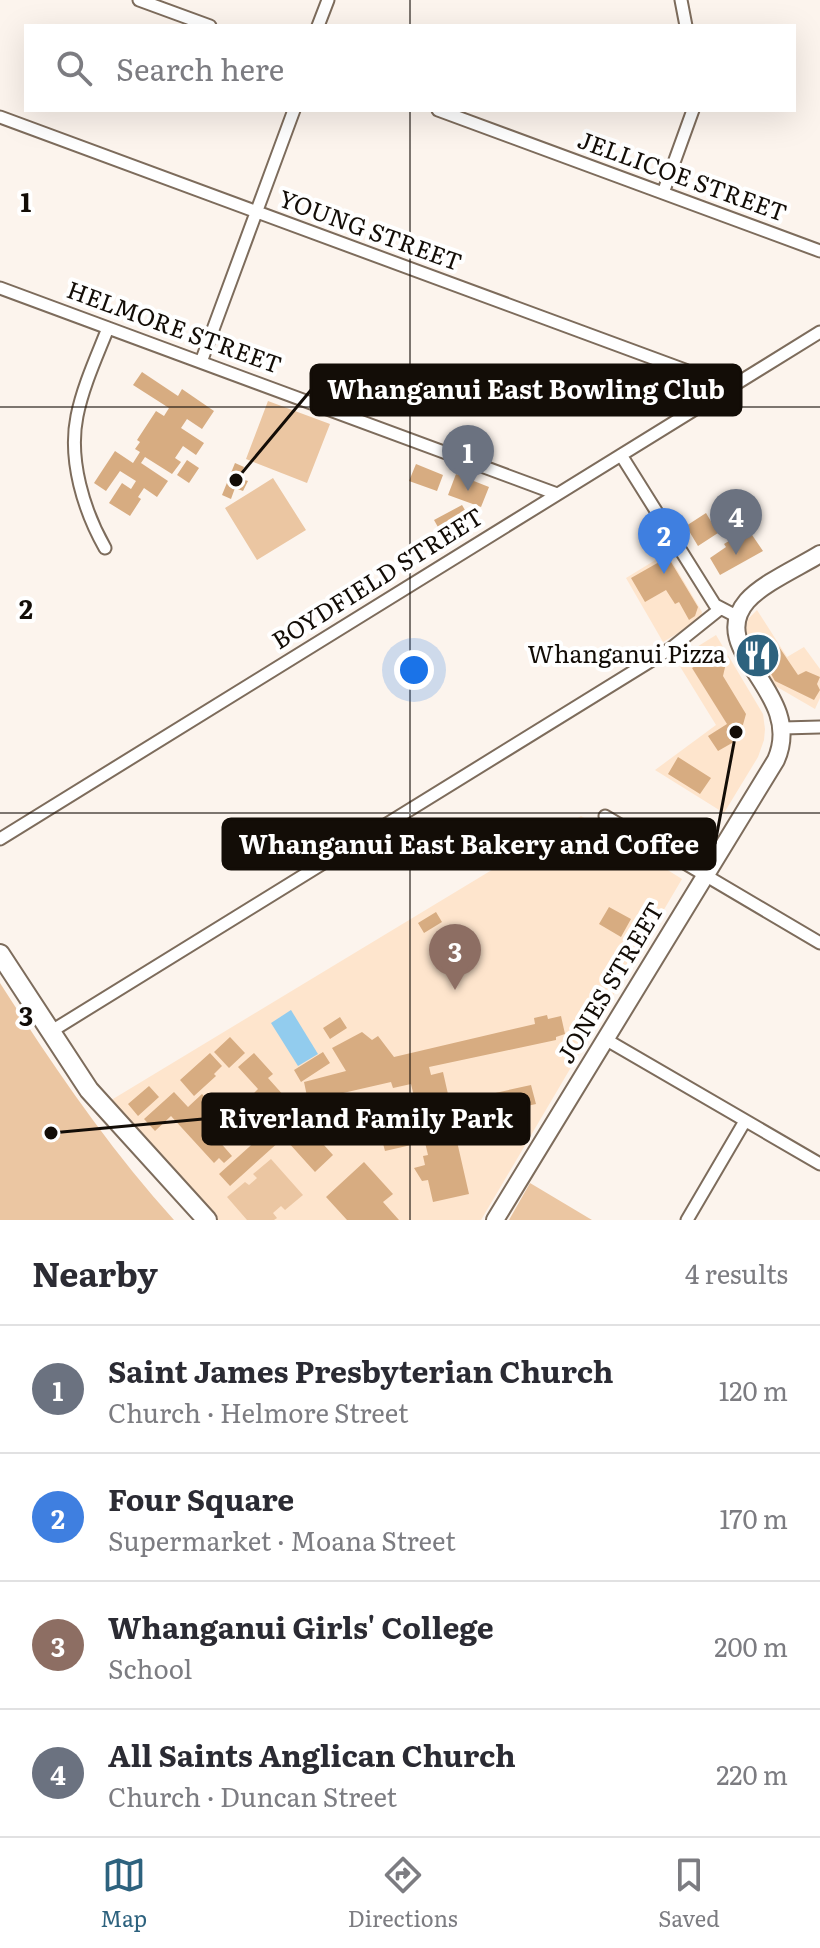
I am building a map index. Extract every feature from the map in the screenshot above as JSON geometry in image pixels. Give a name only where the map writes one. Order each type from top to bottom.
[{"type":"main road","points":[[783,728],[776,705],[740,646],[736,633],[738,617],[752,596],[820,554]]},
{"type":"main road","name":"JONES STREET","points":[[495,1220],[776,760],[783,728]]},
{"type":"main road","points":[[0,954],[104,1109],[207,1220]]},
{"type":"street","points":[[139,0],[205,24]]},
{"type":"street","points":[[319,24],[328,0]]},
{"type":"street","points":[[681,0],[686,24]]},
{"type":"street","points":[[201,362],[293,112]]},
{"type":"street","name":"JELLICOE STREET","points":[[443,112],[820,251]]},
{"type":"street","points":[[663,193],[692,112]]},
{"type":"street","name":"YOUNG STREET","points":[[0,117],[685,370],[722,392]]},
{"type":"street","name":"HELMORE STREET","points":[[0,288],[557,494]]},
{"type":"street","points":[[105,548],[89,519],[74,441],[82,395],[108,328]]},
{"type":"street","name":"BOYDFIELD STREET","points":[[0,839],[820,332]]},
{"type":"street","points":[[621,455],[720,609],[738,617]]},
{"type":"street","points":[[50,1032],[670,649],[720,609]]},
{"type":"street","points":[[783,728],[820,727]]},
{"type":"street","points":[[605,816],[820,943]]},
{"type":"street","points":[[605,1039],[820,1164]]},
{"type":"street","points":[[687,1220],[745,1121]]},
{"type":"shaded area","points":[[268,401],[330,424],[307,483],[246,459]]},
{"type":"shaded area","points":[[273,478],[306,530],[257,560],[225,508]]},
{"type":"shaded area","points":[[667,553],[702,612],[701,620],[663,642],[626,578]]},
{"type":"shaded area","points":[[757,610],[787,657],[804,647],[820,669],[820,698],[815,709],[772,684],[743,639],[748,619]]},
{"type":"shaded area","points":[[716,635],[763,714],[765,729],[758,757],[724,813],[655,770],[716,725],[676,660]]},
{"type":"shaded area","points":[[581,816],[682,879],[481,1220],[214,1220],[108,1102]]},
{"type":"shaded area","points":[[0,983],[82,1105],[126,1164],[174,1220],[0,1220]]},
{"type":"shaded area","points":[[271,1159],[303,1195],[285,1210],[281,1206],[273,1213],[277,1218],[274,1220],[247,1220],[227,1197],[245,1182],[249,1185],[257,1178],[253,1174]]},
{"type":"shaded area","points":[[530,1183],[592,1220],[509,1220]]},
{"type":"water","points":[[291,1010],[318,1054],[298,1066],[271,1023]]},
{"type":"building","points":[[142,372],[178,396],[182,389],[214,411],[202,429],[187,419],[181,428],[204,443],[196,455],[183,446],[175,458],[181,462],[172,474],[145,457],[141,463],[168,481],[157,497],[144,488],[130,516],[109,503],[122,483],[131,489],[136,481],[120,471],[106,491],[94,483],[115,451],[133,463],[140,452],[135,449],[140,442],[137,440],[156,411],[164,416],[169,408],[133,385]]},
{"type":"building","points":[[187,460],[199,468],[189,483],[177,475]]},
{"type":"building","points":[[235,463],[244,467],[239,478],[248,481],[243,491],[235,488],[231,499],[222,495]]},
{"type":"building","points":[[416,464],[443,475],[437,491],[409,481]]},
{"type":"building","points":[[456,474],[489,487],[481,507],[448,495]]},
{"type":"building","points":[[462,505],[471,520],[443,536],[434,520]]},
{"type":"building","points":[[732,507],[739,518],[721,530],[714,519]]},
{"type":"building","points":[[706,513],[718,533],[698,546],[686,526]]},
{"type":"building","points":[[748,529],[763,551],[720,575],[710,558],[726,547],[724,544]]},
{"type":"building","points":[[668,557],[698,607],[695,616],[689,620],[679,602],[675,604],[666,590],[645,602],[631,578]]},
{"type":"building","points":[[775,641],[798,675],[806,671],[820,677],[817,684],[820,690],[814,700],[775,681],[758,651]]},
{"type":"building","points":[[719,651],[726,663],[723,676],[746,714],[739,739],[718,751],[708,736],[727,724],[692,668]]},
{"type":"building","points":[[678,757],[711,778],[700,794],[668,774]]},
{"type":"building","points":[[609,907],[631,919],[621,937],[599,924]]},
{"type":"building","points":[[436,912],[442,922],[424,933],[418,923]]},
{"type":"building","points":[[547,1015],[548,1019],[561,1016],[565,1034],[556,1037],[556,1040],[429,1067],[431,1075],[443,1072],[450,1103],[531,1085],[536,1104],[527,1106],[529,1115],[516,1118],[514,1110],[453,1124],[469,1194],[433,1202],[428,1180],[422,1181],[414,1168],[425,1165],[423,1156],[428,1155],[411,1084],[393,1088],[391,1082],[343,1093],[346,1108],[330,1112],[326,1097],[308,1101],[304,1082],[346,1071],[332,1048],[362,1032],[372,1040],[378,1036],[394,1057],[535,1024],[534,1018]]},
{"type":"building","points":[[340,1017],[347,1028],[330,1039],[323,1028]]},
{"type":"building","points":[[230,1037],[245,1053],[229,1068],[214,1052]]},
{"type":"building","points":[[323,1052],[330,1063],[301,1082],[294,1070]]},
{"type":"building","points":[[210,1053],[222,1066],[214,1074],[216,1076],[194,1096],[180,1080]]},
{"type":"building","points":[[254,1053],[273,1074],[268,1078],[285,1097],[269,1112],[253,1094],[258,1089],[238,1067]]},
{"type":"building","points":[[149,1086],[159,1097],[138,1116],[128,1104]]},
{"type":"building","points":[[174,1092],[188,1107],[202,1094],[226,1121],[212,1133],[232,1156],[224,1163],[219,1158],[214,1163],[171,1116],[155,1131],[144,1119]]},
{"type":"building","points":[[290,1110],[301,1122],[230,1186],[219,1174]]},
{"type":"building","points":[[415,1121],[420,1143],[385,1151],[381,1136],[400,1132],[398,1125]]},
{"type":"building","points":[[305,1124],[333,1155],[315,1172],[287,1141]]},
{"type":"building","points":[[364,1162],[393,1194],[383,1202],[399,1220],[347,1220],[326,1197]]},
{"type":"place","name":"Whanganui East Bowling Club","points":[[236,480]]},
{"type":"place","name":"Saint James Presbyterian Church","points":[[468,491]]},
{"type":"place","name":"All Saints Anglican Church","points":[[736,555]]},
{"type":"place","name":"Four Square","points":[[664,574]]},
{"type":"place","name":"Whanganui Pizza","points":[[757,655]]},
{"type":"place","name":"Whanganui East Bakery and Coffee","points":[[736,732]]},
{"type":"place","name":"Whanganui Girls' College","points":[[455,990]]},
{"type":"place","name":"Riverland Family Park","points":[[51,1133]]}]
